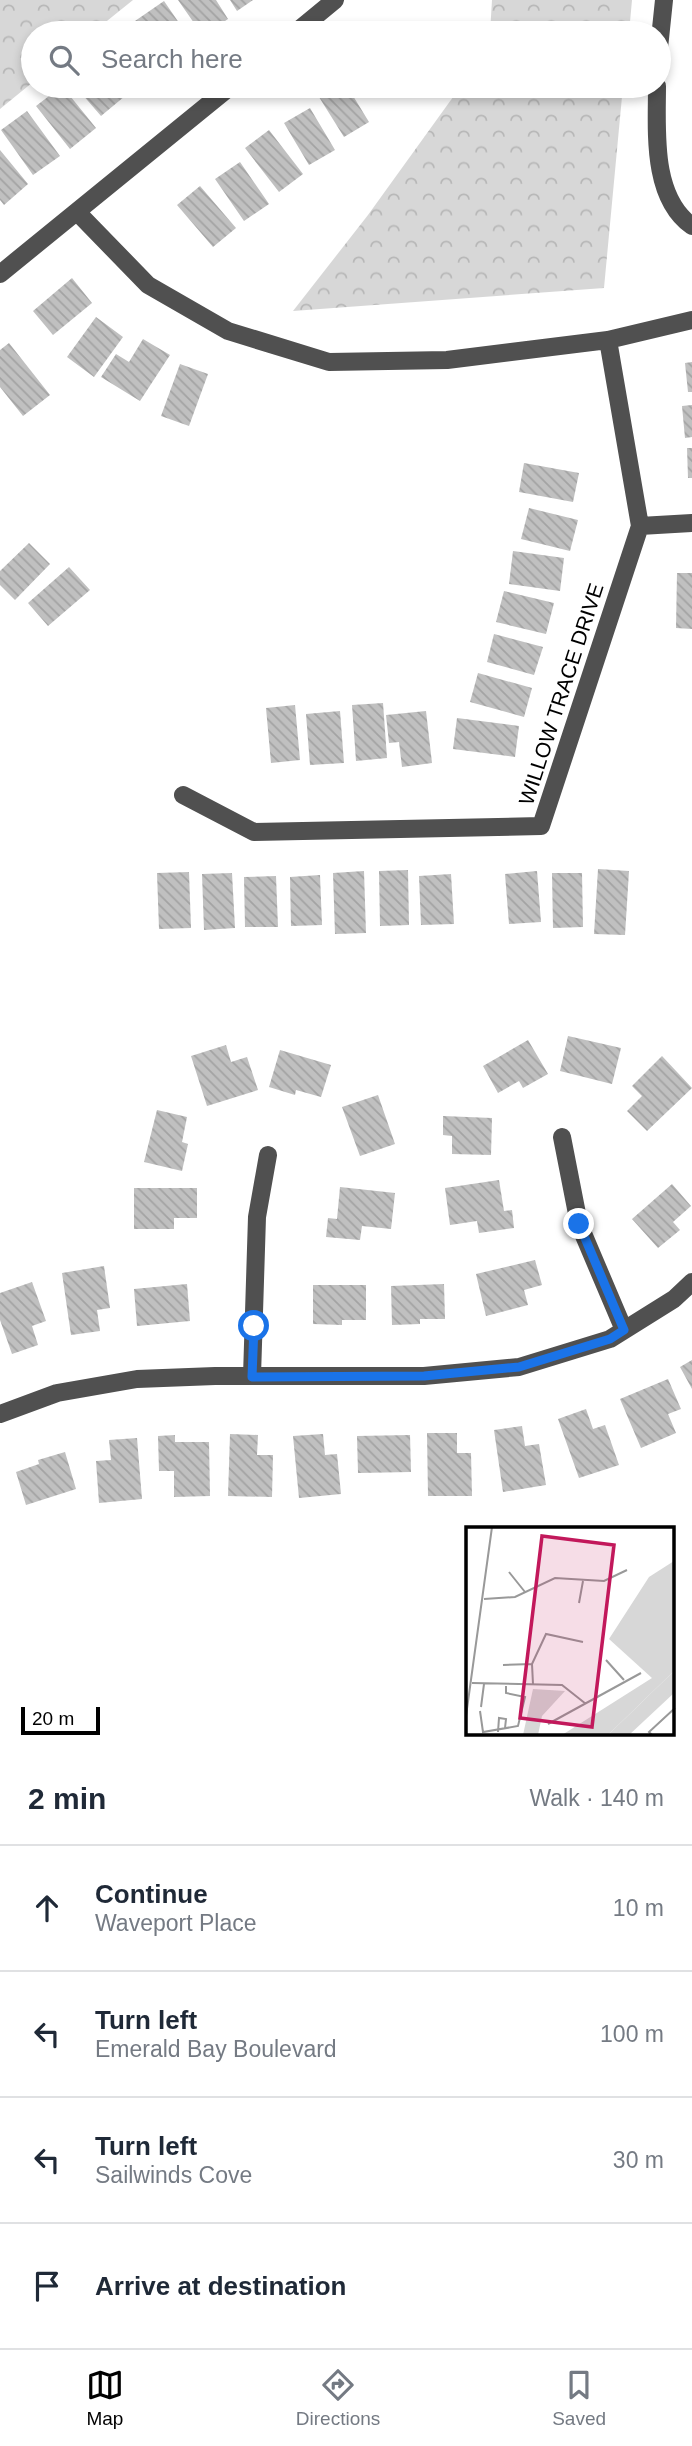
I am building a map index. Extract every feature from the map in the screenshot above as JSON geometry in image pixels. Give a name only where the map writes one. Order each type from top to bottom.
[{"type":"street","points":[[310,21],[335,0]]},
{"type":"street","points":[[662,21],[664,0]]},
{"type":"street","points":[[0,274],[217,98]]},
{"type":"street","points":[[658,98],[661,172],[670,201],[679,216],[692,226]]},
{"type":"street","points":[[78,213],[148,285],[228,331],[329,362],[447,360],[608,340],[692,320]]},
{"type":"street","name":"WILLOW TRACE DRIVE","points":[[183,795],[254,832],[541,826],[640,526],[608,340]]},
{"type":"street","points":[[640,526],[692,523]]},
{"type":"street","points":[[562,1137],[579,1224],[624,1330]]},
{"type":"street","points":[[252,1377],[257,1217],[268,1155]]},
{"type":"street","points":[[0,1414],[57,1393],[137,1379],[424,1376],[519,1367],[610,1339],[674,1299],[692,1282]]},
{"type":"green space","points":[[0,0],[133,0],[107,21],[21,21],[21,92],[0,109]]},
{"type":"green space","points":[[492,0],[632,0],[630,21],[491,21]]},
{"type":"green space","points":[[452,98],[622,98],[604,288],[293,311],[368,215]]},
{"type":"building","points":[[178,0],[216,0],[228,19],[225,21],[193,21]]},
{"type":"building","points":[[230,0],[253,0],[237,11]]},
{"type":"building","points":[[164,1],[178,21],[135,21]]},
{"type":"building","points":[[46,98],[72,98],[96,128],[70,149],[36,106]]},
{"type":"building","points":[[85,98],[123,98],[101,116]]},
{"type":"building","points":[[320,98],[354,98],[369,122],[344,137]]},
{"type":"building","points":[[310,108],[335,150],[309,165],[284,123]]},
{"type":"building","points":[[27,111],[60,156],[33,175],[1,130]]},
{"type":"building","points":[[269,130],[303,174],[279,192],[245,148]]},
{"type":"building","points":[[0,150],[28,184],[4,205],[0,200]]},
{"type":"building","points":[[240,162],[269,204],[244,221],[215,179]]},
{"type":"building","points":[[200,186],[236,228],[213,247],[177,205]]},
{"type":"building","points":[[72,278],[92,303],[53,335],[33,311]]},
{"type":"building","points":[[96,317],[123,337],[94,377],[67,357]]},
{"type":"building","points":[[143,339],[170,355],[140,401],[101,377],[116,354],[129,362]]},
{"type":"building","points":[[9,343],[50,395],[23,416],[0,387],[0,350]]},
{"type":"building","points":[[692,362],[692,392],[688,392],[685,363]]},
{"type":"building","points":[[180,364],[208,374],[189,426],[161,416]]},
{"type":"building","points":[[692,405],[692,437],[685,438],[682,406]]},
{"type":"building","points":[[687,448],[692,448],[692,478],[688,478]]},
{"type":"building","points":[[524,463],[579,473],[573,502],[519,492]]},
{"type":"building","points":[[529,508],[578,520],[570,551],[521,539]]},
{"type":"building","points":[[29,543],[50,564],[15,600],[0,585],[0,571]]},
{"type":"building","points":[[513,551],[564,558],[560,591],[509,584]]},
{"type":"building","points":[[69,567],[90,590],[48,626],[28,603]]},
{"type":"building","points":[[677,573],[692,573],[692,629],[676,628]]},
{"type":"building","points":[[504,591],[554,603],[546,634],[496,622]]},
{"type":"building","points":[[494,634],[543,647],[534,675],[487,662]]},
{"type":"building","points":[[478,673],[532,688],[524,717],[470,702]]},
{"type":"building","points":[[383,703],[387,758],[356,761],[352,705]]},
{"type":"building","points":[[295,705],[300,760],[271,763],[266,708]]},
{"type":"building","points":[[340,711],[344,763],[310,765],[306,714]]},
{"type":"building","points":[[426,711],[432,763],[402,767],[399,742],[389,743],[386,715]]},
{"type":"building","points":[[457,718],[519,726],[515,757],[453,749]]},
{"type":"building","points":[[598,869],[629,871],[625,935],[594,934]]},
{"type":"building","points":[[408,870],[409,925],[380,926],[379,871]]},
{"type":"building","points":[[364,871],[366,933],[335,934],[333,873]]},
{"type":"building","points":[[537,871],[541,922],[509,924],[505,874]]},
{"type":"building","points":[[189,872],[191,928],[159,929],[157,873]]},
{"type":"building","points":[[232,873],[235,928],[204,930],[202,874]]},
{"type":"building","points":[[552,873],[582,873],[583,927],[553,928]]},
{"type":"building","points":[[451,874],[454,924],[421,925],[419,876]]},
{"type":"building","points":[[320,875],[322,925],[291,926],[290,877]]},
{"type":"building","points":[[276,876],[278,927],[245,927],[244,877]]},
{"type":"building","points":[[568,1036],[621,1048],[612,1084],[560,1071]]},
{"type":"building","points":[[528,1040],[548,1074],[523,1088],[519,1081],[498,1093],[483,1066]]},
{"type":"building","points":[[226,1045],[231,1062],[247,1057],[258,1090],[207,1106],[191,1056]]},
{"type":"building","points":[[280,1050],[331,1065],[321,1097],[296,1090],[295,1095],[269,1087]]},
{"type":"building","points":[[662,1056],[692,1088],[647,1131],[627,1111],[642,1096],[632,1086]]},
{"type":"building","points":[[378,1095],[395,1144],[360,1156],[342,1107]]},
{"type":"building","points":[[157,1110],[187,1117],[182,1142],[188,1144],[182,1171],[144,1162]]},
{"type":"building","points":[[443,1116],[492,1118],[491,1155],[452,1154],[452,1136],[443,1135]]},
{"type":"building","points":[[499,1180],[504,1211],[512,1210],[514,1228],[479,1233],[477,1221],[450,1225],[445,1188]]},
{"type":"building","points":[[672,1184],[691,1206],[673,1222],[680,1230],[658,1248],[632,1219]]},
{"type":"building","points":[[340,1187],[395,1193],[391,1229],[362,1226],[360,1240],[326,1237],[328,1218],[337,1219]]},
{"type":"building","points":[[134,1188],[197,1188],[197,1218],[174,1218],[174,1229],[134,1229]]},
{"type":"building","points":[[535,1260],[542,1285],[524,1290],[528,1305],[486,1316],[476,1274]]},
{"type":"building","points":[[104,1266],[110,1308],[97,1310],[100,1331],[71,1335],[62,1273]]},
{"type":"building","points":[[32,1282],[46,1321],[32,1326],[38,1345],[12,1354],[0,1320],[0,1293]]},
{"type":"building","points":[[187,1284],[190,1321],[137,1326],[134,1289]]},
{"type":"building","points":[[444,1284],[445,1319],[420,1319],[420,1324],[392,1325],[391,1286]]},
{"type":"building","points":[[313,1285],[366,1285],[366,1320],[342,1320],[342,1325],[313,1324]]},
{"type":"building","points":[[692,1360],[692,1389],[680,1367]]},
{"type":"building","points":[[668,1379],[681,1409],[668,1414],[676,1433],[641,1448],[620,1399]]},
{"type":"building","points":[[586,1409],[593,1429],[605,1425],[619,1465],[579,1478],[558,1419]]},
{"type":"building","points":[[522,1426],[525,1446],[539,1444],[546,1485],[503,1492],[494,1430]]},
{"type":"building","points":[[427,1433],[457,1433],[457,1453],[471,1453],[472,1496],[428,1496]]},
{"type":"building","points":[[230,1434],[258,1435],[257,1455],[273,1455],[272,1497],[228,1496]]},
{"type":"building","points":[[323,1434],[325,1455],[337,1454],[341,1494],[299,1498],[293,1436]]},
{"type":"building","points":[[175,1435],[175,1442],[209,1442],[210,1496],[174,1497],[174,1471],[159,1471],[158,1436]]},
{"type":"building","points":[[410,1435],[411,1472],[358,1473],[357,1436]]},
{"type":"building","points":[[137,1438],[142,1499],[99,1503],[96,1461],[111,1460],[109,1440]]},
{"type":"building","points":[[65,1452],[76,1489],[26,1505],[16,1472],[39,1464],[38,1460]]},
{"type":"route","points":[[254,1326],[252,1377],[424,1376],[519,1367],[610,1339],[624,1330],[579,1224]]}]
